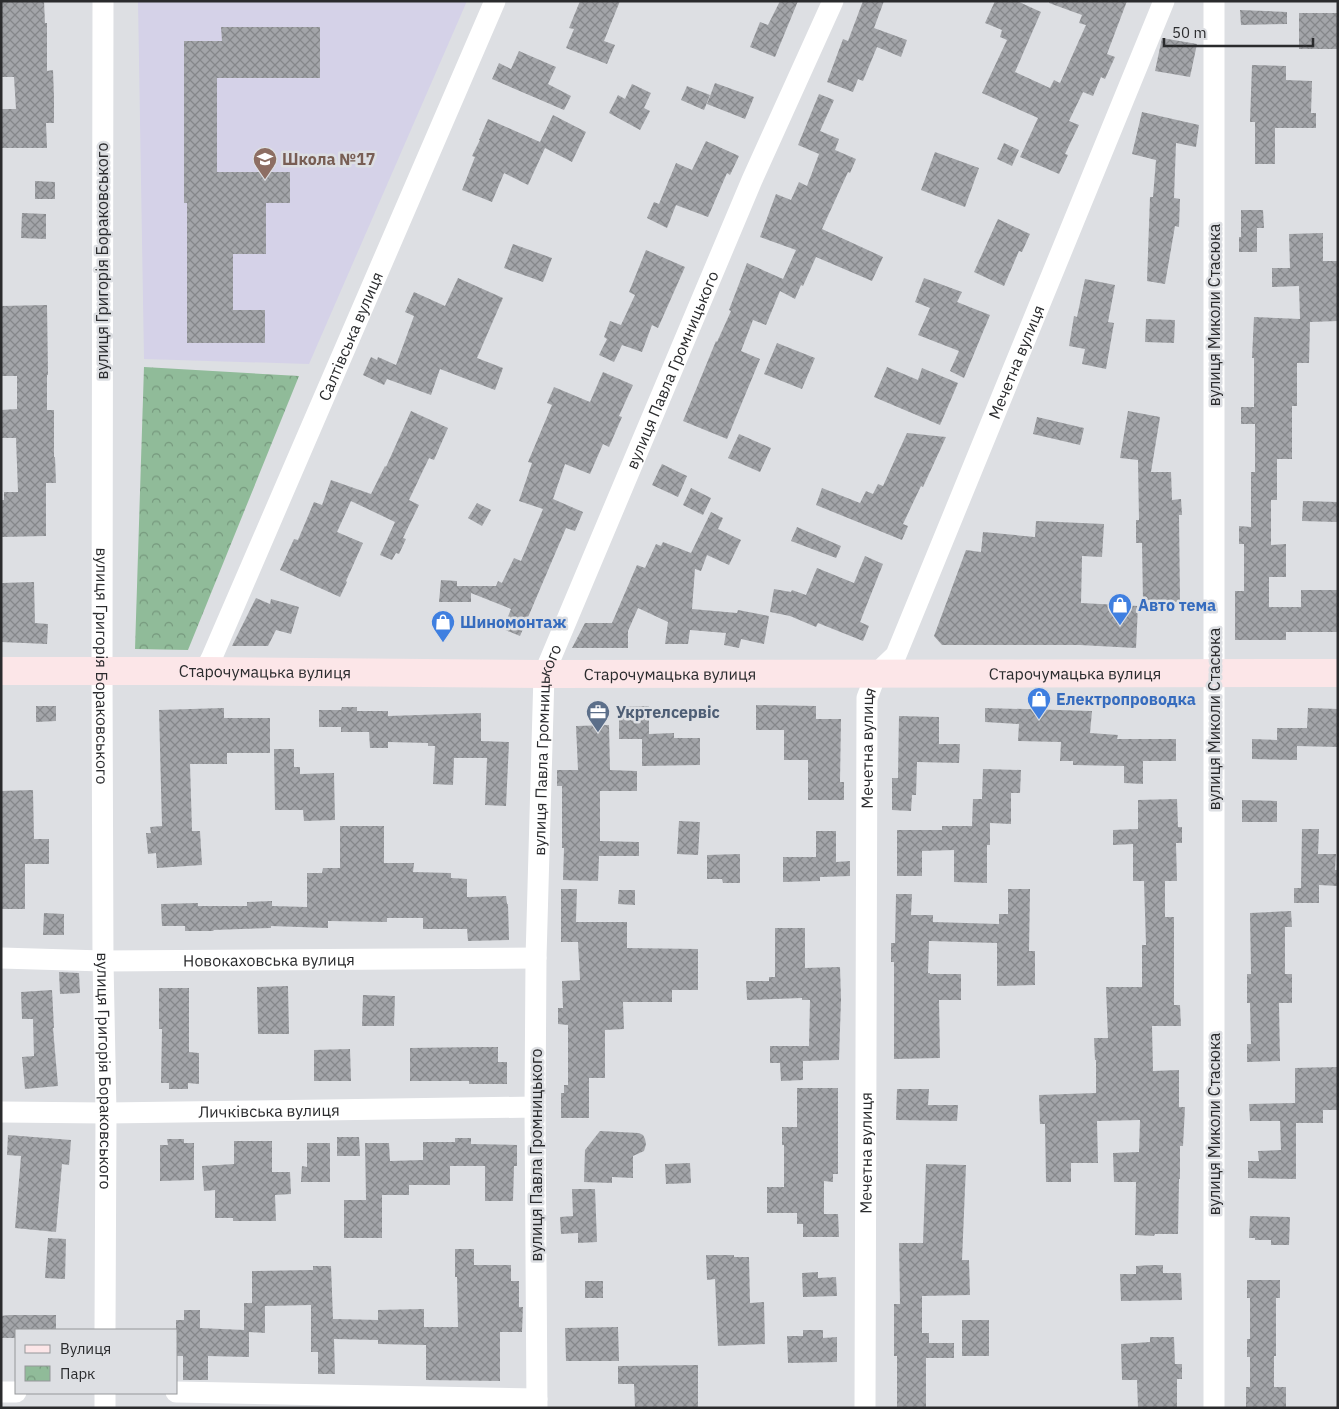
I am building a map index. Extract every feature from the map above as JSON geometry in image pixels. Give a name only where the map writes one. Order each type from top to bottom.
[{"type":"street","name":"вулиця Григорія Бораковського","points":[[103,1],[102,671],[103,961],[106,1113],[105,1329]]},
{"type":"street","name":"Салтівська вулиця","points":[[205,671],[495,1]]},
{"type":"street","name":"вулиця Павла Громницького","points":[[537,1403],[536,958],[544,674],[752,180],[832,1]]},
{"type":"street","name":"Мечетна вулиця","points":[[865,1408],[867,698],[876,674],[896,655],[1164,1]]},
{"type":"street","name":"вулиця Миколи Стасюка","points":[[1214,1],[1214,1408]]},
{"type":"street","name":"Старочумацька вулиця","points":[[1,671],[544,674],[1338,673]]},
{"type":"street","name":"Новокаховська вулиця","points":[[1,958],[103,961],[536,958]]},
{"type":"street","name":"Личківська вулиця","points":[[1,1112],[106,1113],[535,1107]]},
{"type":"street","points":[[1,1392],[15,1392]]},
{"type":"street","points":[[178,1392],[537,1403]]},
{"type":"street","points":[[105,1394],[105,1408]]},
{"type":"shaded area","name":"Школа №17","points":[[138,1],[467,1],[309,364],[144,359]]},
{"type":"green space","points":[[144,367],[299,376],[188,650],[135,649]]},
{"type":"building","points":[[1,1],[44,1],[45,23],[47,23],[47,71],[53,70],[54,98],[54,123],[46,123],[47,148],[1,148],[1,109],[16,109],[14,77],[1,77]]},
{"type":"building","points":[[580,1],[620,1],[604,41],[615,45],[607,64],[566,48],[574,29],[569,28]]},
{"type":"building","points":[[780,1],[798,1],[775,57],[750,47],[760,22],[768,25]]},
{"type":"building","points":[[863,1],[884,1],[874,28],[907,40],[901,57],[877,47],[863,81],[858,79],[853,92],[827,82],[843,39],[848,41]]},
{"type":"building","points":[[995,1],[1017,1],[1041,12],[1015,72],[1050,88],[1054,80],[1060,83],[1086,25],[1079,23],[1082,15],[1049,3],[1049,1],[1127,1],[1107,54],[1115,57],[1105,79],[1101,77],[1093,96],[1083,92],[1069,121],[1079,125],[1065,154],[1068,155],[1059,174],[1020,157],[1038,118],[982,93],[1007,40],[1000,37],[1002,30],[985,23]]},
{"type":"building","points":[[1240,10],[1287,12],[1287,24],[1241,25]]},
{"type":"building","points":[[1299,13],[1338,13],[1338,49],[1299,49]]},
{"type":"building","points":[[221,27],[320,27],[320,78],[217,78],[217,172],[290,172],[290,203],[266,203],[266,254],[233,254],[233,310],[265,310],[265,343],[187,343],[187,203],[184,203],[184,41],[222,41]]},
{"type":"building","points":[[1162,38],[1197,44],[1190,77],[1155,71]]},
{"type":"building","points":[[519,51],[556,67],[548,84],[571,96],[564,110],[492,79],[499,63],[511,69]]},
{"type":"building","points":[[1252,65],[1286,66],[1286,80],[1312,81],[1311,113],[1316,113],[1316,128],[1275,128],[1275,164],[1255,164],[1255,122],[1250,122]]},
{"type":"building","points":[[715,83],[754,97],[745,119],[707,104]]},
{"type":"building","points":[[632,84],[651,93],[644,108],[650,111],[640,130],[609,113],[618,95],[625,99]]},
{"type":"building","points":[[687,86],[710,95],[704,110],[681,100]]},
{"type":"building","points":[[819,94],[834,100],[820,131],[839,139],[835,150],[856,159],[850,173],[848,172],[822,229],[883,257],[872,281],[816,257],[795,299],[780,291],[766,325],[753,320],[741,351],[760,359],[727,439],[683,421],[716,341],[731,311],[729,310],[747,263],[783,279],[796,250],[760,237],[776,194],[791,200],[799,182],[807,186],[819,154],[798,145]]},
{"type":"building","points":[[1142,112],[1199,125],[1196,147],[1176,143],[1174,198],[1180,199],[1179,227],[1175,226],[1165,284],[1147,281],[1150,197],[1153,197],[1156,160],[1132,154]]},
{"type":"building","points":[[553,115],[586,132],[572,162],[545,148],[528,185],[504,173],[492,202],[462,190],[475,157],[472,156],[488,119],[540,142]]},
{"type":"building","points":[[706,141],[739,156],[730,175],[727,173],[708,217],[676,205],[667,228],[647,218],[654,202],[659,204],[676,163],[692,170]]},
{"type":"building","points":[[1004,143],[1019,150],[1012,166],[997,159]]},
{"type":"building","points":[[935,152],[979,168],[965,207],[921,190]]},
{"type":"building","points":[[35,181],[55,182],[55,199],[35,199]]},
{"type":"building","points":[[1241,210],[1263,210],[1264,228],[1257,228],[1257,252],[1239,252]]},
{"type":"building","points":[[22,213],[46,214],[46,239],[21,238]]},
{"type":"building","points":[[998,219],[1030,234],[1022,252],[1019,251],[1004,286],[974,272]]},
{"type":"building","points":[[1323,233],[1323,261],[1338,261],[1338,321],[1310,322],[1309,363],[1297,363],[1297,406],[1292,406],[1292,459],[1277,459],[1277,500],[1271,500],[1271,545],[1286,544],[1286,577],[1269,577],[1269,607],[1301,607],[1301,590],[1338,590],[1338,632],[1286,632],[1286,640],[1235,640],[1235,591],[1244,591],[1244,544],[1239,544],[1239,526],[1251,527],[1251,472],[1255,472],[1255,424],[1241,424],[1241,407],[1254,407],[1254,358],[1252,358],[1254,317],[1300,319],[1299,286],[1272,287],[1272,268],[1290,268],[1289,234]]},
{"type":"building","points":[[513,244],[552,258],[543,282],[504,268]]},
{"type":"building","points":[[646,250],[685,267],[658,328],[652,325],[642,352],[622,345],[614,362],[599,355],[607,339],[604,337],[610,321],[621,325],[635,295],[629,292]]},
{"type":"building","points":[[458,278],[503,298],[477,358],[503,368],[495,390],[440,369],[431,395],[387,379],[384,385],[363,375],[371,357],[377,360],[378,357],[396,365],[414,316],[405,312],[414,292],[445,306]]},
{"type":"building","points":[[924,278],[962,292],[957,302],[990,315],[964,378],[950,371],[959,351],[918,335],[930,308],[915,302]]},
{"type":"building","points":[[1085,279],[1115,285],[1108,322],[1114,323],[1106,369],[1082,364],[1085,349],[1069,346],[1074,316],[1077,317]]},
{"type":"building","points":[[47,305],[47,410],[54,410],[56,483],[46,483],[46,536],[1,537],[1,500],[4,500],[4,492],[18,492],[16,438],[1,438],[1,410],[17,409],[17,376],[1,376],[1,306]]},
{"type":"building","points":[[1146,319],[1175,320],[1174,343],[1145,342]]},
{"type":"building","points":[[777,343],[815,358],[802,389],[764,374]]},
{"type":"building","points":[[887,367],[918,380],[922,368],[958,383],[940,425],[874,397]]},
{"type":"building","points":[[603,372],[633,385],[619,416],[622,417],[609,447],[603,444],[590,474],[565,464],[553,499],[583,512],[575,531],[566,528],[520,636],[503,629],[511,609],[471,593],[471,602],[439,602],[441,580],[457,581],[457,586],[496,586],[498,581],[502,583],[514,558],[521,561],[543,509],[519,501],[532,463],[528,462],[552,405],[547,403],[554,387],[590,402]]},
{"type":"building","points":[[411,411],[448,428],[434,460],[429,458],[409,500],[419,505],[403,538],[406,539],[399,554],[396,553],[392,560],[380,555],[395,522],[351,501],[337,532],[363,543],[340,597],[280,570],[294,539],[298,540],[314,502],[322,505],[331,480],[371,494],[386,467]]},
{"type":"building","points":[[1128,411],[1160,417],[1151,472],[1171,472],[1172,500],[1181,499],[1182,515],[1179,515],[1180,602],[1143,603],[1142,543],[1136,543],[1136,520],[1139,520],[1138,460],[1120,458]]},
{"type":"building","points":[[1037,417],[1084,428],[1080,445],[1033,434]]},
{"type":"building","points":[[907,433],[946,437],[923,487],[921,486],[903,524],[908,526],[902,540],[816,505],[822,488],[860,503],[866,491],[873,494],[878,484],[883,486]]},
{"type":"building","points":[[739,434],[771,448],[760,472],[728,458]]},
{"type":"building","points":[[662,464],[687,476],[678,497],[652,485]]},
{"type":"building","points":[[691,488],[711,498],[703,515],[683,505]]},
{"type":"building","points":[[1303,501],[1338,502],[1337,522],[1302,521]]},
{"type":"building","points":[[477,503],[491,510],[482,526],[468,518]]},
{"type":"building","points":[[711,512],[723,518],[718,529],[741,540],[729,565],[707,555],[701,571],[695,569],[692,609],[737,613],[738,610],[769,616],[764,644],[741,639],[739,648],[724,645],[726,633],[690,630],[688,644],[665,644],[668,622],[638,608],[628,631],[628,648],[572,648],[585,623],[612,623],[637,565],[645,568],[656,544],[661,546],[663,542],[691,553]]},
{"type":"building","points":[[1036,521],[1104,524],[1102,557],[1082,556],[1081,603],[1138,606],[1136,648],[1080,645],[942,645],[934,636],[966,550],[981,552],[983,532],[1035,537]]},
{"type":"building","points":[[797,527],[841,546],[836,558],[791,541]]},
{"type":"building","points":[[865,556],[883,564],[860,622],[869,626],[863,641],[818,623],[816,627],[790,616],[770,612],[774,589],[791,592],[792,590],[806,595],[817,568],[854,583]]},
{"type":"building","points":[[34,582],[35,623],[48,624],[47,644],[1,642],[1,583]]},
{"type":"building","points":[[256,598],[270,604],[271,599],[299,607],[291,634],[276,630],[268,646],[232,646]]},
{"type":"building","points":[[756,705],[816,706],[816,719],[841,719],[840,782],[844,782],[844,800],[808,800],[808,760],[784,760],[784,730],[756,730]]},
{"type":"building","points":[[36,706],[56,706],[56,721],[36,722]]},
{"type":"building","points":[[649,706],[649,734],[674,733],[674,738],[700,738],[700,765],[642,766],[642,739],[619,739],[619,707]]},
{"type":"building","points":[[342,707],[357,707],[357,711],[388,711],[388,716],[481,713],[481,741],[509,742],[506,806],[485,805],[487,758],[454,758],[453,785],[433,784],[435,746],[428,746],[428,743],[388,742],[388,748],[370,748],[369,732],[341,732],[341,727],[319,727],[319,710],[341,710]]},
{"type":"building","points":[[224,708],[224,718],[270,718],[270,753],[227,753],[227,764],[190,764],[192,831],[200,831],[202,865],[157,868],[156,853],[148,854],[146,833],[151,833],[150,827],[162,826],[159,710]]},
{"type":"building","points":[[985,708],[1092,711],[1090,733],[1118,735],[1117,739],[1176,739],[1176,761],[1143,761],[1143,784],[1124,783],[1124,766],[1073,765],[1073,761],[1060,761],[1061,742],[1018,741],[1019,724],[985,722]]},
{"type":"building","points":[[1308,708],[1338,709],[1338,747],[1297,746],[1297,760],[1252,759],[1252,739],[1277,740],[1277,728],[1307,728]]},
{"type":"building","points":[[899,716],[939,717],[939,744],[960,744],[959,763],[917,762],[916,795],[912,795],[911,811],[892,810],[892,778],[898,778]]},
{"type":"building","points":[[609,725],[610,770],[637,771],[637,791],[600,791],[600,841],[639,842],[639,856],[599,856],[598,881],[563,880],[562,786],[557,786],[557,770],[578,770],[576,726]]},
{"type":"building","points":[[274,749],[294,749],[294,767],[300,767],[300,774],[334,773],[335,820],[304,821],[303,810],[275,810]]},
{"type":"building","points":[[983,769],[1021,770],[1020,793],[1011,793],[1011,824],[990,823],[990,845],[987,845],[987,883],[954,882],[954,850],[922,851],[922,876],[897,876],[897,830],[942,830],[942,826],[972,826],[973,799],[982,799]]},
{"type":"building","points":[[33,790],[34,839],[49,839],[49,864],[25,864],[25,909],[1,909],[1,791]]},
{"type":"building","points":[[1177,799],[1178,827],[1182,827],[1182,843],[1176,843],[1177,881],[1165,881],[1165,917],[1174,917],[1174,1005],[1180,1005],[1181,1026],[1152,1026],[1153,1071],[1179,1070],[1179,1107],[1185,1107],[1183,1146],[1180,1146],[1178,1234],[1135,1235],[1136,1182],[1114,1182],[1113,1153],[1139,1152],[1140,1120],[1097,1121],[1098,1163],[1071,1163],[1071,1182],[1046,1182],[1045,1124],[1040,1124],[1039,1095],[1096,1093],[1094,1038],[1108,1038],[1106,987],[1142,987],[1142,945],[1146,945],[1144,881],[1133,881],[1133,844],[1113,845],[1113,830],[1138,829],[1138,800]]},
{"type":"building","points":[[1242,800],[1277,801],[1277,822],[1242,822]]},
{"type":"building","points":[[679,821],[700,822],[698,855],[677,854]]},
{"type":"building","points":[[340,826],[384,826],[384,863],[414,863],[413,872],[451,873],[451,878],[467,879],[467,897],[506,896],[509,940],[468,941],[467,929],[423,929],[423,918],[387,918],[387,922],[328,921],[328,928],[271,926],[271,928],[185,931],[185,926],[162,926],[161,904],[198,903],[198,906],[247,906],[247,902],[272,901],[272,906],[307,907],[307,873],[322,873],[323,868],[340,868]]},
{"type":"building","points":[[1302,829],[1319,829],[1318,854],[1336,854],[1335,870],[1338,870],[1338,886],[1319,885],[1319,903],[1294,903],[1294,888],[1301,888]]},
{"type":"building","points":[[816,831],[836,831],[836,862],[850,861],[850,876],[820,877],[820,881],[783,882],[783,857],[816,857]]},
{"type":"building","points":[[740,854],[740,883],[723,883],[722,879],[707,879],[707,855]]},
{"type":"building","points":[[561,889],[577,889],[576,922],[627,922],[627,948],[698,949],[698,990],[672,990],[672,1002],[623,1002],[624,1029],[605,1030],[605,1078],[589,1078],[589,1118],[561,1118],[561,1093],[564,1093],[564,1085],[568,1085],[568,1025],[558,1024],[558,1008],[563,1008],[562,981],[580,980],[578,942],[561,942]]},
{"type":"building","points":[[1008,889],[1030,889],[1029,951],[1035,951],[1035,985],[997,986],[997,943],[929,941],[928,973],[961,974],[961,1000],[939,1000],[940,1058],[894,1059],[894,962],[891,962],[891,943],[895,943],[896,894],[912,894],[911,915],[933,915],[933,922],[999,924],[999,914],[1008,914]]},
{"type":"building","points":[[619,890],[635,890],[635,905],[618,904]]},
{"type":"building","points":[[1291,911],[1292,927],[1285,927],[1285,974],[1292,974],[1292,1003],[1279,1003],[1280,1061],[1247,1062],[1247,1044],[1251,1044],[1250,1003],[1247,1003],[1247,974],[1251,974],[1250,913]]},
{"type":"building","points":[[44,913],[64,914],[64,935],[43,935]]},
{"type":"building","points":[[775,928],[805,928],[805,968],[840,967],[839,1060],[803,1061],[803,1080],[781,1081],[780,1063],[770,1063],[770,1046],[809,1046],[810,1000],[802,1000],[802,998],[747,1000],[746,981],[769,981],[769,977],[775,977]]},
{"type":"building","points":[[59,972],[79,973],[80,993],[60,994]]},
{"type":"building","points":[[288,986],[289,1034],[258,1034],[257,987]]},
{"type":"building","points":[[159,988],[189,988],[189,1052],[199,1053],[199,1084],[188,1083],[188,1089],[169,1089],[169,1083],[161,1083],[162,1029],[159,1029]]},
{"type":"building","points":[[52,990],[58,1086],[25,1089],[22,1057],[34,1056],[33,1019],[22,1019],[21,992]]},
{"type":"building","points":[[363,995],[395,996],[394,1026],[362,1026]]},
{"type":"building","points":[[498,1047],[498,1062],[507,1062],[507,1084],[469,1084],[469,1081],[410,1081],[410,1048]]},
{"type":"building","points":[[350,1049],[351,1081],[314,1081],[314,1050]]},
{"type":"building","points":[[1338,1067],[1338,1110],[1323,1110],[1323,1123],[1296,1123],[1296,1179],[1248,1178],[1248,1161],[1259,1161],[1258,1151],[1281,1150],[1280,1121],[1250,1121],[1249,1104],[1295,1103],[1295,1068]]},
{"type":"building","points":[[797,1088],[838,1088],[838,1174],[833,1174],[833,1182],[824,1181],[824,1214],[838,1214],[839,1237],[803,1237],[803,1224],[797,1224],[797,1213],[767,1213],[767,1187],[784,1187],[782,1127],[797,1127]]},
{"type":"building","points":[[897,1089],[929,1089],[928,1105],[958,1105],[957,1121],[896,1120]]},
{"type":"building","points":[[600,1131],[639,1133],[643,1135],[646,1144],[644,1151],[633,1156],[633,1178],[612,1177],[612,1183],[584,1182],[585,1150]]},
{"type":"building","points":[[8,1135],[71,1140],[69,1165],[62,1164],[56,1232],[15,1228],[21,1156],[7,1155]]},
{"type":"building","points":[[337,1137],[359,1137],[360,1156],[337,1156]]},
{"type":"building","points":[[455,1138],[471,1138],[471,1144],[517,1145],[513,1201],[485,1201],[485,1166],[450,1166],[450,1185],[409,1185],[409,1195],[382,1195],[382,1238],[344,1238],[344,1200],[366,1200],[365,1143],[389,1143],[390,1161],[423,1160],[423,1142],[455,1142]]},
{"type":"building","points":[[167,1139],[184,1139],[184,1143],[194,1143],[194,1180],[160,1181],[160,1145],[168,1145]]},
{"type":"building","points":[[234,1141],[272,1141],[272,1172],[290,1172],[291,1194],[275,1195],[276,1221],[233,1221],[233,1218],[215,1218],[215,1190],[204,1191],[202,1166],[234,1164]]},
{"type":"building","points":[[307,1143],[330,1143],[330,1182],[301,1182],[302,1166],[307,1167]]},
{"type":"building","points":[[690,1163],[691,1183],[666,1184],[665,1164]]},
{"type":"building","points":[[926,1164],[966,1165],[962,1260],[969,1260],[970,1295],[922,1296],[922,1333],[929,1333],[929,1343],[954,1343],[954,1358],[926,1358],[926,1408],[897,1408],[894,1304],[900,1304],[899,1243],[923,1243]]},
{"type":"building","points":[[572,1189],[595,1189],[597,1242],[578,1243],[578,1233],[561,1234],[560,1217],[573,1216]]},
{"type":"building","points":[[1250,1216],[1290,1217],[1289,1245],[1271,1245],[1271,1240],[1249,1238]]},
{"type":"building","points":[[48,1238],[66,1239],[65,1279],[45,1278]]},
{"type":"building","points":[[455,1249],[474,1249],[474,1265],[511,1265],[511,1281],[519,1281],[519,1307],[523,1307],[522,1332],[500,1332],[500,1381],[426,1380],[426,1345],[378,1344],[378,1340],[334,1339],[335,1374],[318,1374],[318,1352],[311,1352],[311,1305],[265,1306],[265,1333],[249,1332],[249,1357],[208,1356],[208,1380],[183,1380],[183,1356],[178,1356],[176,1320],[184,1320],[184,1310],[200,1310],[200,1328],[244,1330],[244,1303],[252,1303],[252,1271],[313,1270],[313,1266],[331,1266],[333,1319],[378,1320],[378,1310],[424,1309],[424,1327],[458,1327],[457,1277],[455,1277]]},
{"type":"building","points":[[706,1255],[749,1257],[750,1303],[764,1302],[765,1344],[718,1346],[715,1279],[707,1280]]},
{"type":"building","points":[[1163,1265],[1163,1273],[1181,1273],[1182,1300],[1121,1301],[1120,1274],[1136,1274],[1136,1266]]},
{"type":"building","points":[[818,1272],[818,1278],[836,1277],[837,1296],[803,1297],[802,1273]]},
{"type":"building","points":[[1247,1280],[1280,1280],[1280,1298],[1276,1298],[1274,1387],[1286,1387],[1286,1408],[1246,1408],[1246,1387],[1250,1387],[1250,1357],[1247,1357],[1247,1339],[1250,1339],[1250,1298],[1247,1298]]},
{"type":"building","points":[[585,1281],[603,1281],[603,1298],[585,1298]]},
{"type":"building","points":[[56,1315],[56,1329],[15,1329],[15,1338],[1,1338],[1,1316]]},
{"type":"building","points":[[962,1320],[989,1320],[989,1356],[962,1356]]},
{"type":"building","points":[[618,1327],[619,1361],[566,1361],[565,1328]]},
{"type":"building","points":[[803,1330],[823,1330],[823,1338],[837,1337],[837,1362],[788,1363],[787,1336],[803,1336]]},
{"type":"building","points":[[1150,1337],[1174,1337],[1175,1364],[1182,1364],[1182,1379],[1177,1379],[1177,1408],[1138,1408],[1137,1380],[1122,1380],[1121,1344],[1150,1342]]},
{"type":"building","points":[[698,1365],[698,1408],[635,1408],[634,1384],[618,1384],[618,1366]]},
{"type":"place","name":"Школа №17","points":[[265,180]]},
{"type":"place","name":"Авто тема","points":[[1120,626]]},
{"type":"place","name":"Шиномонтаж","points":[[443,643]]},
{"type":"place","name":"Електропроводка","points":[[1039,720]]},
{"type":"place","name":"Укртелсервіс","points":[[598,733]]}]
